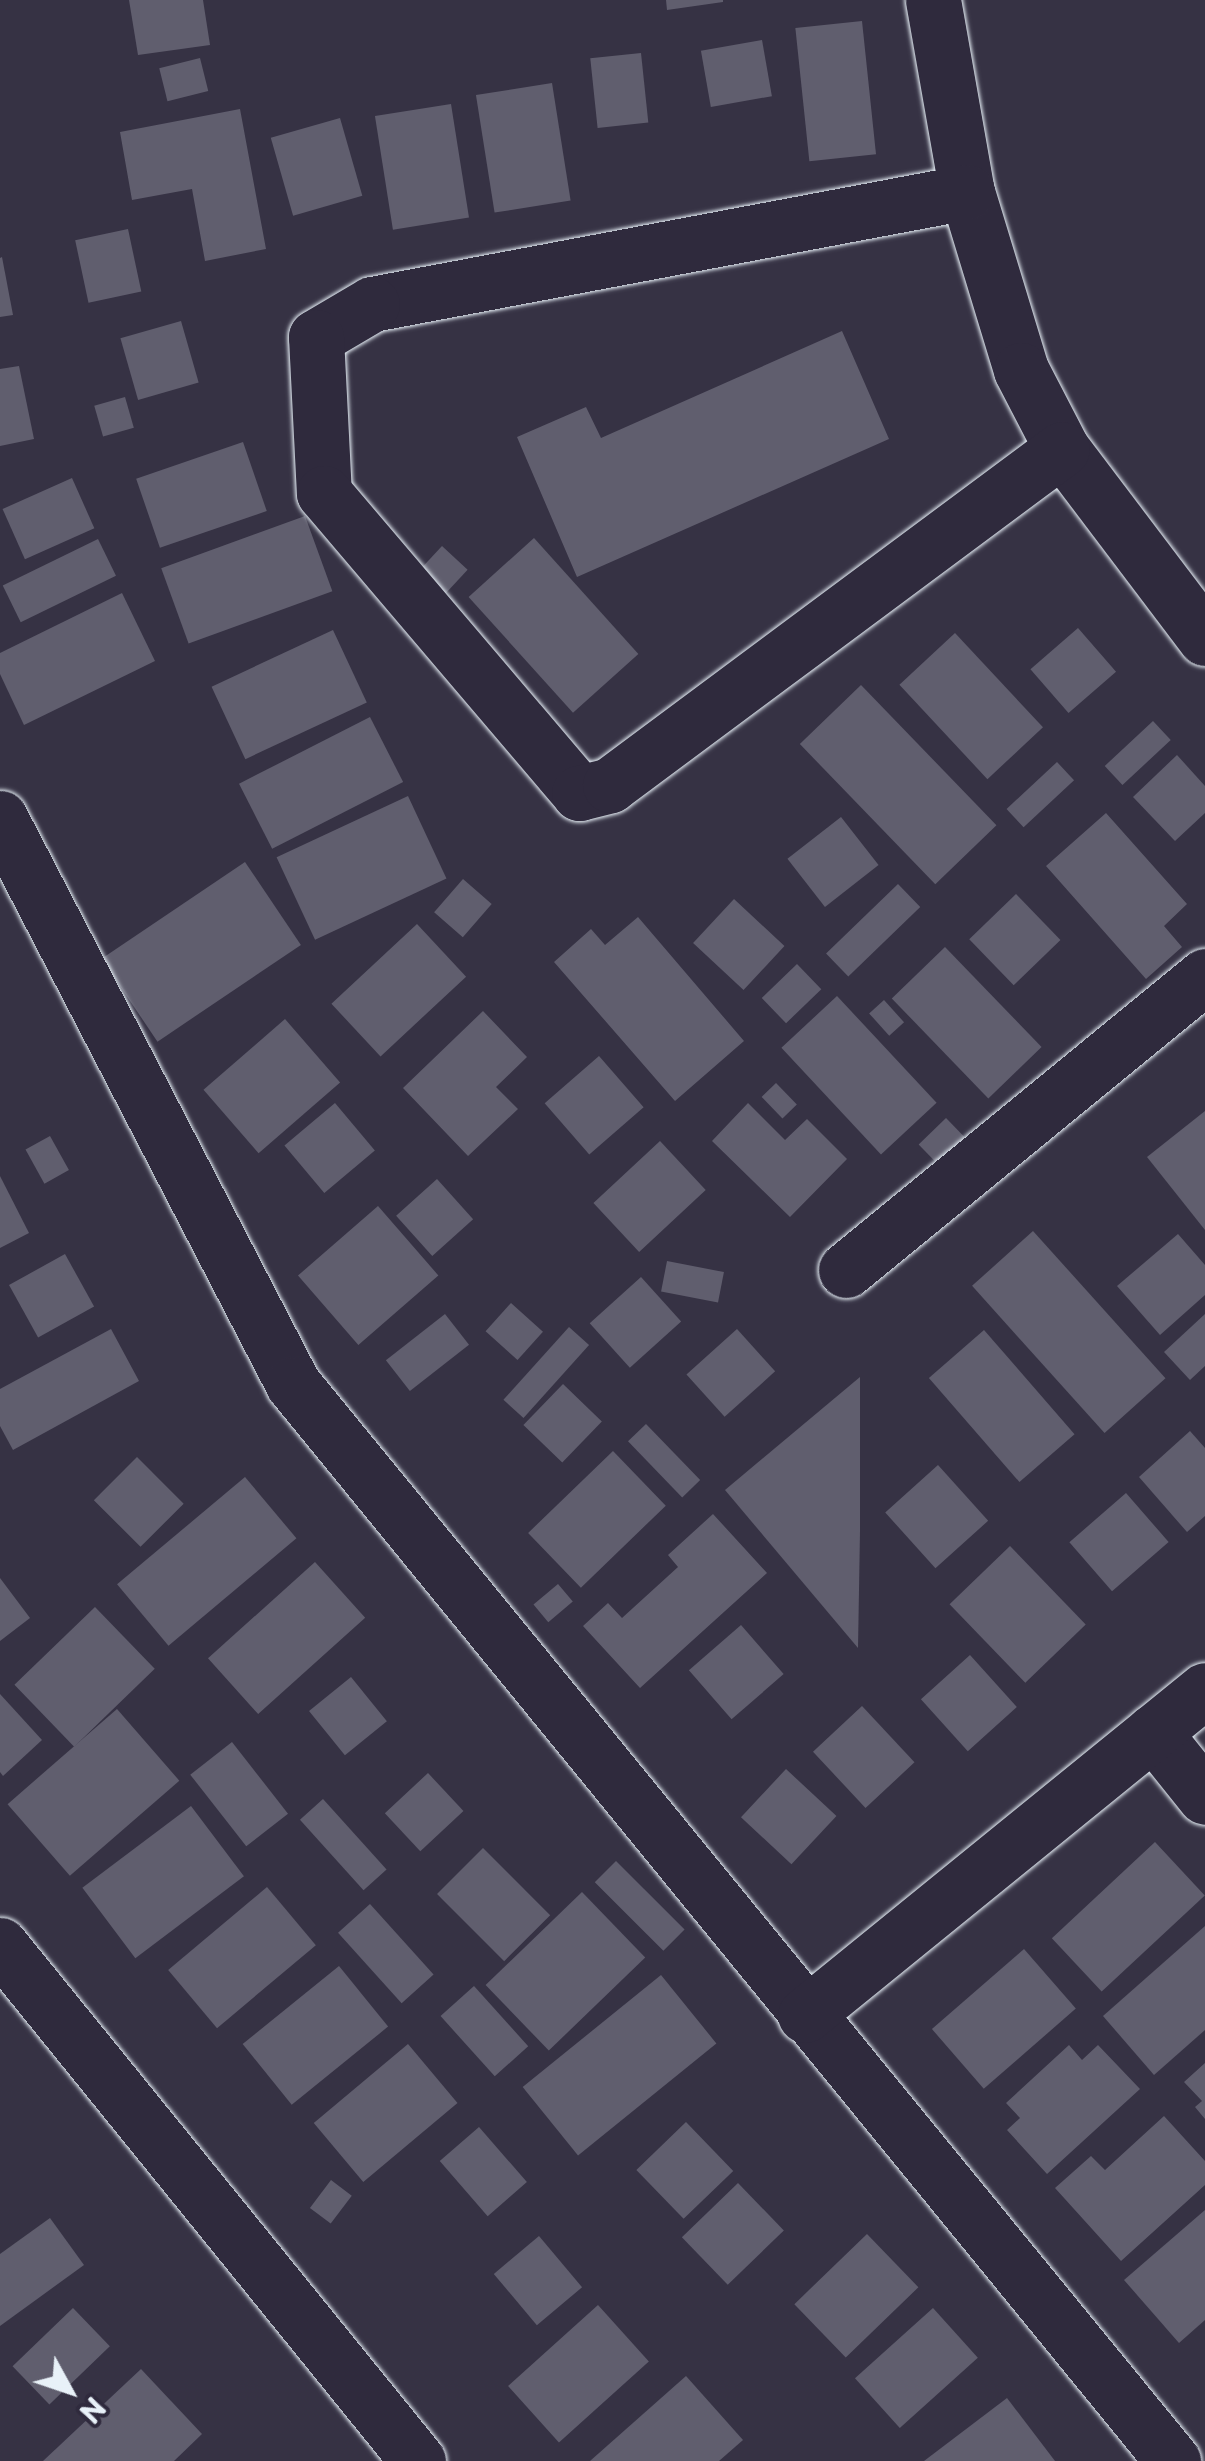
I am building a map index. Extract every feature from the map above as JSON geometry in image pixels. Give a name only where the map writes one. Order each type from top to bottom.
[{"type":"street","points":[[933,0],[967,192],[1021,370],[1062,449],[1205,638]]},
{"type":"street","points":[[967,192],[372,304],[316,337],[324,494],[579,793],[610,785],[1062,449]]},
{"type":"street","points":[[1,822],[294,1384],[1173,2461]]},
{"type":"street","points":[[846,1270],[1205,976]]},
{"type":"street","points":[[805,2014],[1205,1690]]},
{"type":"street","points":[[1153,1732],[1205,1797]]},
{"type":"street","points":[[0,1945],[418,2461]]},
{"type":"building","points":[[129,0],[203,0],[210,45],[138,55]]},
{"type":"building","points":[[666,0],[723,0],[723,2],[667,10]]},
{"type":"building","points":[[862,21],[876,154],[809,161],[795,28]]},
{"type":"building","points":[[762,40],[772,96],[711,107],[701,51]]},
{"type":"building","points":[[641,53],[648,123],[598,128],[590,58]]},
{"type":"building","points":[[200,58],[208,91],[167,101],[159,68]]},
{"type":"building","points":[[552,83],[571,201],[495,213],[476,95]]},
{"type":"building","points":[[451,104],[469,218],[393,230],[375,116]]},
{"type":"building","points":[[240,109],[266,249],[205,261],[192,189],[132,200],[120,132]]},
{"type":"building","points":[[340,118],[362,196],[293,216],[271,138]]},
{"type":"building","points":[[128,229],[141,292],[88,303],[75,240]]},
{"type":"building","points":[[0,258],[13,315],[0,317]]},
{"type":"building","points":[[181,321],[199,383],[138,400],[120,338]]},
{"type":"building","points":[[842,331],[889,439],[577,577],[517,437],[586,407],[601,438]]},
{"type":"building","points":[[19,366],[34,439],[0,446],[0,369]]},
{"type":"building","points":[[125,397],[134,428],[103,437],[94,406]]},
{"type":"building","points":[[243,442],[267,511],[160,548],[136,479]]},
{"type":"building","points":[[72,478],[94,528],[25,559],[3,509]]},
{"type":"building","points":[[305,516],[332,591],[189,644],[161,568]]},
{"type":"building","points":[[534,538],[638,654],[573,713],[469,597]]},
{"type":"building","points":[[98,539],[116,576],[21,622],[3,585]]},
{"type":"building","points":[[442,546],[468,570],[445,594],[419,570]]},
{"type":"building","points":[[122,593],[155,661],[24,725],[0,674],[0,653]]},
{"type":"building","points":[[1078,628],[1116,672],[1069,713],[1030,669]]},
{"type":"building","points":[[333,630],[367,703],[245,759],[212,687]]},
{"type":"building","points":[[955,633],[1043,727],[987,779],[899,685]]},
{"type":"building","points":[[861,685],[996,825],[935,884],[800,744]]},
{"type":"building","points":[[370,717],[403,782],[272,849],[239,784]]},
{"type":"building","points":[[1153,721],[1171,740],[1122,785],[1105,766]]},
{"type":"building","points":[[1177,755],[1205,786],[1205,813],[1175,841],[1133,797]]},
{"type":"building","points":[[1057,762],[1074,780],[1024,827],[1007,809]]},
{"type":"building","points":[[408,796],[446,878],[315,940],[277,857]]},
{"type":"building","points":[[1106,813],[1187,904],[1164,926],[1182,947],[1146,979],[1046,866]]},
{"type":"building","points":[[841,817],[879,865],[825,907],[787,859]]},
{"type":"building","points":[[245,862],[301,945],[157,1042],[102,959]]},
{"type":"building","points":[[463,879],[492,904],[463,937],[434,912]]},
{"type":"building","points":[[898,884],[920,907],[848,976],[826,953]]},
{"type":"building","points":[[1016,894],[1060,940],[1014,985],[969,939]]},
{"type":"building","points":[[734,899],[784,946],[744,990],[693,943]]},
{"type":"building","points":[[638,917],[744,1041],[675,1101],[554,962],[591,929],[605,945]]},
{"type":"building","points":[[417,924],[466,977],[381,1056],[331,1004]]},
{"type":"building","points":[[945,947],[1042,1047],[988,1098],[892,998]]},
{"type":"building","points":[[797,964],[821,989],[786,1023],[762,998]]},
{"type":"building","points":[[837,996],[937,1103],[881,1155],[781,1048]]},
{"type":"building","points":[[884,1000],[904,1022],[889,1036],[869,1013]]},
{"type":"building","points":[[483,1011],[527,1057],[496,1087],[518,1109],[468,1156],[403,1088]]},
{"type":"building","points":[[285,1019],[340,1082],[259,1153],[203,1090]]},
{"type":"building","points":[[599,1056],[644,1107],[589,1155],[545,1103]]},
{"type":"building","points":[[776,1083],[797,1105],[782,1118],[762,1097]]},
{"type":"building","points":[[335,1103],[375,1150],[324,1193],[284,1145]]},
{"type":"building","points":[[748,1103],[785,1140],[807,1119],[847,1159],[790,1217],[712,1141]]},
{"type":"building","points":[[1205,1111],[1205,1230],[1147,1157]]},
{"type":"building","points":[[946,1118],[967,1140],[940,1166],[919,1144]]},
{"type":"building","points":[[50,1136],[69,1170],[44,1184],[26,1150]]},
{"type":"building","points":[[660,1141],[706,1190],[639,1252],[593,1203]]},
{"type":"building","points":[[0,1176],[29,1233],[0,1248]]},
{"type":"building","points":[[437,1179],[473,1219],[432,1256],[396,1216]]},
{"type":"building","points":[[378,1206],[438,1275],[358,1345],[298,1276]]},
{"type":"building","points":[[1033,1231],[1165,1378],[1105,1433],[972,1286]]},
{"type":"building","points":[[1178,1234],[1205,1265],[1205,1295],[1160,1335],[1117,1286]]},
{"type":"building","points":[[65,1254],[94,1306],[38,1338],[9,1285]]},
{"type":"building","points":[[667,1261],[724,1272],[718,1302],[661,1291]]},
{"type":"building","points":[[641,1277],[681,1322],[630,1368],[590,1323]]},
{"type":"building","points":[[511,1303],[543,1332],[518,1360],[486,1331]]},
{"type":"building","points":[[445,1314],[469,1345],[410,1391],[386,1360]]},
{"type":"building","points":[[1205,1314],[1205,1366],[1190,1380],[1164,1352]]},
{"type":"building","points":[[569,1327],[589,1345],[523,1418],[503,1400]]},
{"type":"building","points":[[111,1329],[139,1381],[13,1450],[0,1426],[0,1389]]},
{"type":"building","points":[[737,1329],[775,1371],[725,1417],[686,1375]]},
{"type":"building","points":[[984,1330],[1075,1434],[1019,1482],[929,1378]]},
{"type":"building","points":[[860,1377],[860,1531],[858,1648],[725,1490]]},
{"type":"building","points":[[563,1384],[602,1422],[562,1463],[523,1425]]},
{"type":"building","points":[[646,1424],[700,1480],[682,1497],[628,1441]]},
{"type":"building","points":[[1190,1431],[1205,1448],[1205,1516],[1187,1532],[1139,1477]]},
{"type":"building","points":[[613,1451],[666,1506],[581,1588],[528,1533]]},
{"type":"building","points":[[137,1457],[184,1504],[141,1547],[94,1500]]},
{"type":"building","points":[[938,1465],[988,1521],[935,1568],[885,1513]]},
{"type":"building","points":[[245,1477],[296,1538],[168,1646],[117,1584]]},
{"type":"building","points":[[1126,1493],[1169,1542],[1112,1591],[1069,1542]]},
{"type":"building","points":[[713,1514],[767,1573],[640,1688],[583,1626],[608,1603],[622,1618],[678,1567],[668,1555]]},
{"type":"building","points":[[1010,1546],[1086,1624],[1025,1683],[950,1604]]},
{"type":"building","points":[[315,1562],[365,1618],[258,1714],[208,1658]]},
{"type":"building","points":[[0,1578],[30,1618],[0,1641]]},
{"type":"building","points":[[558,1584],[573,1602],[548,1622],[533,1605]]},
{"type":"building","points":[[95,1607],[155,1669],[74,1747],[14,1685]]},
{"type":"building","points":[[741,1625],[784,1674],[732,1719],[689,1670]]},
{"type":"building","points":[[970,1655],[1017,1707],[968,1751],[921,1699]]},
{"type":"building","points":[[351,1677],[387,1721],[345,1755],[309,1711]]},
{"type":"building","points":[[0,1694],[42,1740],[3,1776],[0,1772]]},
{"type":"building","points":[[862,1706],[915,1762],[866,1808],[813,1752]]},
{"type":"building","points":[[117,1709],[179,1781],[70,1876],[8,1804]]},
{"type":"building","points":[[232,1742],[288,1814],[246,1846],[190,1775]]},
{"type":"building","points":[[786,1769],[836,1816],[791,1864],[741,1817]]},
{"type":"building","points":[[428,1773],[463,1811],[420,1851],[385,1813]]},
{"type":"building","points":[[323,1799],[387,1870],[364,1890],[300,1820]]},
{"type":"building","points":[[191,1806],[244,1876],[135,1958],[82,1888]]},
{"type":"building","points":[[1155,1842],[1205,1895],[1102,1992],[1052,1938]]},
{"type":"building","points":[[483,1848],[550,1915],[504,1961],[437,1894]]},
{"type":"building","points":[[616,1861],[685,1930],[663,1951],[595,1882]]},
{"type":"building","points":[[267,1887],[316,1945],[217,2028],[168,1970]]},
{"type":"building","points":[[582,1892],[645,1957],[549,2051],[486,1985]]},
{"type":"building","points":[[370,1904],[434,1975],[402,2003],[338,1933]]},
{"type":"building","points":[[1205,1926],[1205,2030],[1154,2075],[1103,2016]]},
{"type":"building","points":[[1024,1949],[1076,2009],[984,2089],[932,2029]]},
{"type":"building","points":[[339,1966],[388,2027],[292,2105],[243,2044]]},
{"type":"building","points":[[661,1975],[716,2043],[578,2155],[523,2087]]},
{"type":"building","points":[[474,1986],[528,2046],[495,2076],[441,2016]]},
{"type":"building","points":[[408,2044],[457,2103],[363,2182],[314,2123]]},
{"type":"building","points":[[1069,2045],[1082,2060],[1098,2045],[1140,2089],[1047,2174],[1007,2130],[1020,2118],[1006,2103]]},
{"type":"building","points":[[1205,2063],[1205,2119],[1195,2107],[1202,2101],[1184,2082]]},
{"type":"building","points":[[1164,2116],[1205,2161],[1205,2185],[1121,2261],[1055,2188],[1091,2156],[1105,2170]]},
{"type":"building","points":[[686,2122],[733,2171],[684,2219],[636,2170]]},
{"type":"building","points":[[479,2127],[527,2182],[488,2216],[440,2161]]},
{"type":"building","points":[[331,2180],[352,2196],[331,2224],[310,2208]]},
{"type":"building","points":[[738,2183],[784,2230],[728,2285],[682,2237]]},
{"type":"building","points":[[1205,2210],[1205,2320],[1179,2343],[1124,2280]]},
{"type":"building","points":[[50,2218],[84,2265],[0,2326],[0,2254]]},
{"type":"building","points":[[867,2234],[918,2287],[846,2357],[794,2304]]},
{"type":"building","points":[[539,2236],[582,2287],[537,2325],[494,2274]]},
{"type":"building","points":[[598,2305],[649,2361],[559,2442],[508,2386]]},
{"type":"building","points":[[73,2308],[110,2346],[49,2404],[13,2366]]},
{"type":"building","points":[[933,2308],[978,2358],[900,2428],[855,2378]]},
{"type":"building","points":[[141,2369],[202,2434],[174,2461],[43,2461]]},
{"type":"building","points":[[686,2376],[743,2440],[719,2461],[590,2461]]},
{"type":"building","points":[[1007,2398],[1055,2461],[924,2461]]}]
